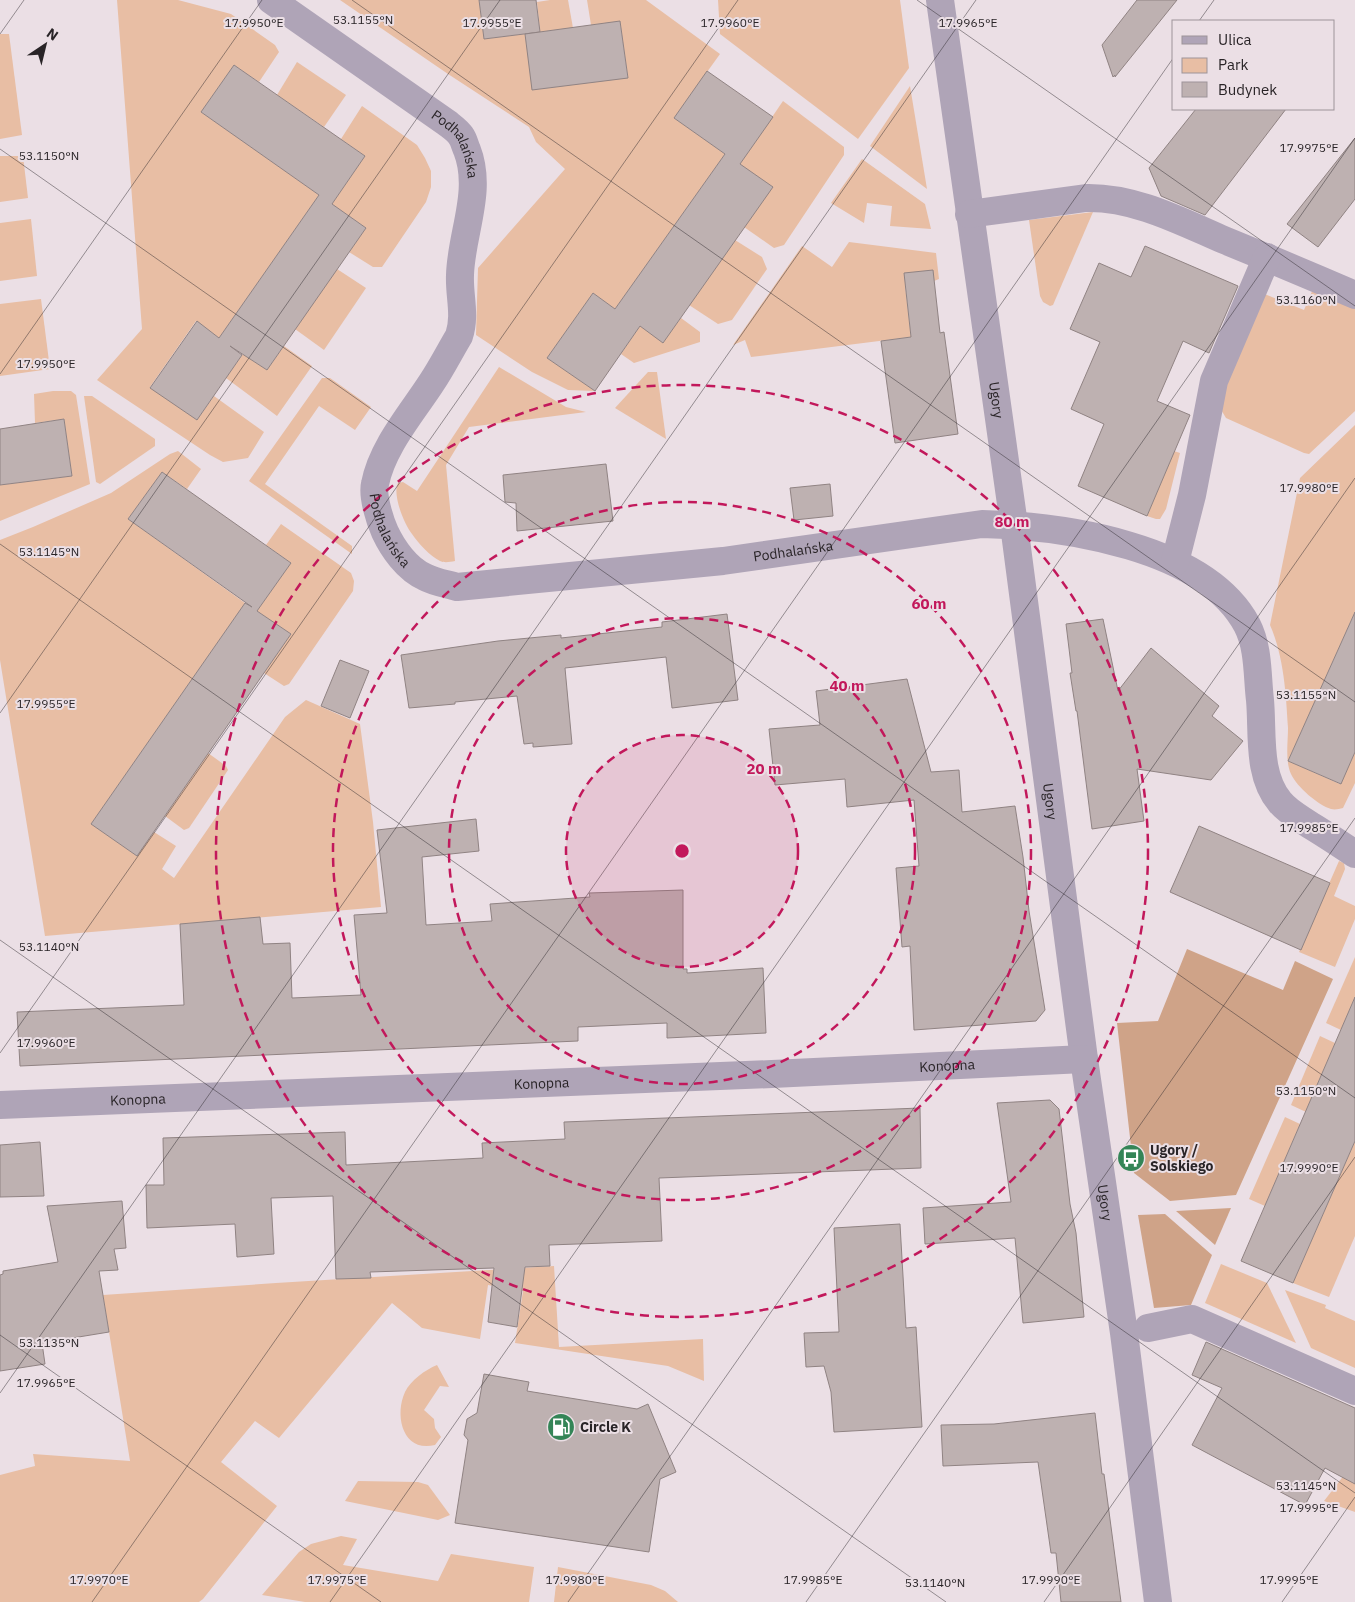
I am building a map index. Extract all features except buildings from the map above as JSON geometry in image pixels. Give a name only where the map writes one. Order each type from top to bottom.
[{"type":"street","name":"Podhalańska","points":[[271,0],[447,123],[462,137],[469,155],[472,191],[460,275],[463,315],[459,336],[434,380],[388,449],[378,470],[374,487],[379,515],[391,545],[412,568],[424,577],[458,587],[723,561],[982,524],[1014,525],[1117,542],[1175,562],[1195,572],[1222,592],[1235,606],[1248,627],[1255,648],[1264,764],[1270,786],[1280,802],[1292,813],[1355,854]]},
{"type":"street","name":"Ugory","points":[[940,0],[1014,525],[1084,1059],[1124,1334],[1158,1602]]},
{"type":"street","points":[[969,214],[1086,198],[1103,198],[1132,203],[1159,212],[1355,295]]},
{"type":"street","points":[[1175,562],[1192,495],[1214,381],[1267,257]]},
{"type":"street","name":"Konopna","points":[[0,1105],[752,1075],[1084,1059]]},
{"type":"street","points":[[1148,1328],[1192,1319],[1355,1391]]},
{"type":"green space","points":[[117,0],[178,0],[231,14],[275,45],[279,52],[259,82],[234,65],[201,112],[319,195],[219,338],[196,321],[150,387],[197,420],[214,396],[264,432],[248,458],[223,462],[97,380],[142,329]]},
{"type":"green space","points":[[340,0],[479,0],[484,39],[525,34],[533,90],[628,77],[620,22],[591,25],[587,0],[646,0],[720,54],[674,118],[725,154],[615,309],[593,293],[547,358],[595,391],[568,390],[532,372],[476,335],[478,268],[565,169],[536,142],[529,127]]},
{"type":"green space","points":[[568,0],[573,28],[540,32],[537,2]]},
{"type":"green space","points":[[718,0],[900,0],[909,68],[858,139],[720,34]]},
{"type":"green space","points":[[0,34],[9,34],[22,135],[0,139]]},
{"type":"green space","points":[[297,62],[346,95],[324,127],[277,95]]},
{"type":"green space","points":[[910,86],[927,189],[870,146]]},
{"type":"green space","points":[[783,101],[844,147],[844,155],[784,245],[774,248],[744,227],[740,164]]},
{"type":"green space","points":[[362,106],[417,145],[431,171],[431,187],[426,202],[382,267],[373,267],[349,252],[366,228],[332,204],[365,156],[341,139]]},
{"type":"green space","points":[[0,156],[23,156],[28,198],[0,202]]},
{"type":"green space","points":[[862,159],[925,204],[931,229],[890,226],[892,206],[867,203],[864,223],[831,203]]},
{"type":"green space","points":[[1093,212],[1053,305],[1050,306],[1043,302],[1040,296],[1029,220]]},
{"type":"green space","points":[[31,219],[37,276],[0,281],[0,223]]},
{"type":"green space","points":[[735,240],[762,257],[767,269],[732,320],[718,324],[689,305]]},
{"type":"green space","points":[[849,242],[936,253],[939,279],[905,285],[911,337],[751,357],[745,340],[733,345],[802,246],[832,267]]},
{"type":"green space","points":[[337,269],[366,288],[324,350],[295,329]]},
{"type":"green space","points":[[1313,289],[1355,308],[1355,411],[1309,454],[1226,418],[1220,408],[1221,394],[1262,293],[1304,310]]},
{"type":"green space","points":[[41,299],[50,369],[0,376],[0,304]]},
{"type":"green space","points":[[681,318],[700,332],[700,342],[634,363],[621,354],[640,326],[663,342]]},
{"type":"green space","points":[[284,346],[312,366],[277,416],[226,378],[243,354],[267,370]]},
{"type":"green space","points":[[499,367],[566,407],[586,412],[469,427],[446,465],[455,561],[442,562],[424,549],[409,529],[402,516],[398,501],[398,483],[403,482],[417,491]]},
{"type":"green space","points":[[648,372],[657,372],[666,439],[615,408]]},
{"type":"green space","points":[[322,378],[330,378],[371,407],[355,430],[319,406],[265,484],[352,546],[352,554],[249,481]]},
{"type":"green space","points":[[71,391],[76,395],[90,484],[0,521],[0,485],[72,476],[64,419],[35,423],[34,394]]},
{"type":"green space","points":[[84,396],[92,396],[155,439],[155,446],[100,484],[96,482]]},
{"type":"green space","points":[[1355,425],[1355,612],[1288,761],[1340,784],[1355,752],[1355,783],[1343,808],[1331,809],[1308,795],[1294,779],[1289,769],[1287,757],[1288,728],[1284,676],[1275,637],[1270,625],[1300,478]]},
{"type":"green space","points":[[178,451],[201,469],[187,489],[162,472],[128,519],[245,603],[91,824],[137,856],[154,832],[176,846],[162,869],[174,878],[285,717],[306,700],[360,724],[373,822],[381,907],[45,936],[0,660],[0,540],[111,493],[170,454]]},
{"type":"green space","points":[[1174,451],[1180,453],[1166,509],[1160,519],[1147,516]]},
{"type":"green space","points":[[281,524],[351,573],[354,581],[353,591],[289,684],[284,686],[264,673],[291,634],[257,611],[291,563],[266,545]]},
{"type":"green space","points":[[208,753],[226,766],[228,770],[189,828],[184,830],[165,816]]},
{"type":"green space","points":[[1339,861],[1344,863],[1345,869],[1334,896],[1355,906],[1355,919],[1335,967],[1299,952]]},
{"type":"green space","points":[[1355,957],[1355,997],[1341,1030],[1326,1023]]},
{"type":"green space","points":[[1320,1036],[1335,1043],[1306,1112],[1291,1105]]},
{"type":"green space","points":[[1285,1117],[1300,1124],[1265,1206],[1249,1199]]},
{"type":"green space","points":[[1355,1141],[1355,1236],[1329,1297],[1293,1283]]},
{"type":"green space","points":[[1221,1264],[1267,1283],[1296,1343],[1205,1303]]},
{"type":"green space","points":[[554,1266],[559,1347],[703,1339],[704,1381],[668,1366],[515,1343],[523,1291],[488,1285],[480,1339],[422,1328],[392,1303],[279,1438],[255,1421],[221,1462],[277,1506],[203,1599],[199,1602],[0,1602],[0,1475],[35,1466],[33,1454],[130,1461],[103,1295]]},
{"type":"green space","points":[[1285,1290],[1326,1305],[1325,1308],[1355,1321],[1355,1368],[1311,1348]]},
{"type":"green space","points":[[437,1365],[449,1387],[440,1386],[424,1410],[434,1419],[435,1428],[441,1437],[435,1445],[424,1446],[415,1443],[404,1430],[401,1421],[402,1401],[405,1392],[415,1380]]},
{"type":"green space","points":[[1355,1461],[1355,1512],[1324,1501]]},
{"type":"green space","points":[[358,1481],[418,1482],[428,1485],[450,1515],[438,1520],[345,1501]]},
{"type":"green space","points":[[341,1536],[357,1539],[343,1565],[438,1581],[451,1554],[534,1567],[529,1602],[305,1602],[262,1595],[299,1552],[311,1544]]},
{"type":"green space","points":[[558,1567],[651,1585],[665,1591],[678,1602],[554,1602]]},
{"type":"shaded area","points":[[1187,949],[1283,990],[1295,961],[1333,979],[1236,1195],[1170,1201],[1134,1173],[1117,1023],[1158,1021]]},
{"type":"shaded area","points":[[1231,1208],[1215,1245],[1176,1211]]},
{"type":"shaded area","points":[[1165,1214],[1212,1255],[1191,1305],[1154,1308],[1138,1215]]},
{"type":"place","name":"Ugory / Solskiego","points":[[1131,1158]]},
{"type":"place","name":"Circle K","points":[[561,1427]]}]
